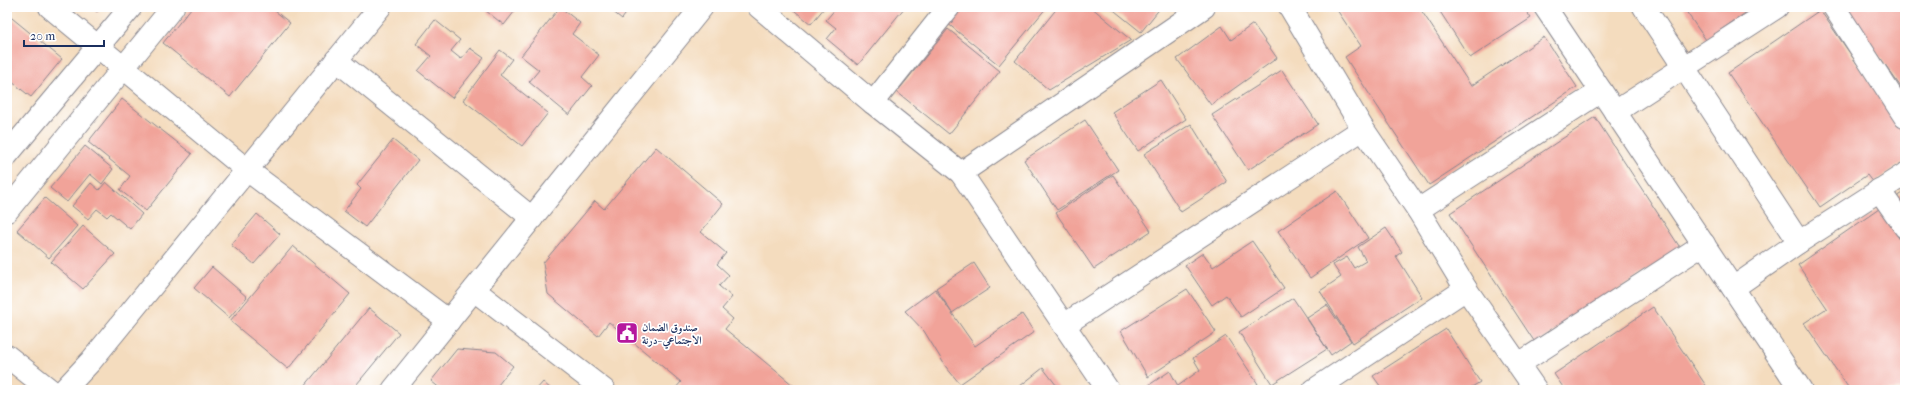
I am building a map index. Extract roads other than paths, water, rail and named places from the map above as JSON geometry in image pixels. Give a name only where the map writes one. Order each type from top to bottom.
[{"type":"street","points":[[50,7],[247,170],[449,322]]},
{"type":"street","points":[[7,155],[131,7]]},
{"type":"street","points":[[7,211],[173,7]]},
{"type":"street","points":[[64,390],[92,361],[380,7]]},
{"type":"street","points":[[393,390],[702,7]]},
{"type":"street","points":[[759,7],[873,103],[961,173],[1108,390]]},
{"type":"street","points":[[873,103],[949,7]]},
{"type":"street","points":[[961,173],[1188,15],[1204,7]]},
{"type":"street","points":[[1290,7],[1363,129],[1418,210],[1466,290],[1536,390]]},
{"type":"street","points":[[1545,7],[1801,390]]},
{"type":"street","points":[[1644,7],[1799,242]]},
{"type":"street","points":[[1615,112],[1777,7]]},
{"type":"street","points":[[1834,7],[1905,117]]},
{"type":"street","points":[[336,60],[532,218]]},
{"type":"street","points":[[1418,210],[1601,91]]},
{"type":"street","points":[[1064,325],[1363,129]]},
{"type":"street","points":[[1733,288],[1799,242],[1905,174]]},
{"type":"street","points":[[1879,190],[1905,228]]},
{"type":"street","points":[[1519,364],[1704,244]]},
{"type":"street","points":[[474,290],[604,390]]},
{"type":"street","points":[[1314,390],[1466,290]]},
{"type":"street","points":[[7,356],[50,390]]},
{"type":"place","name":"صندوق الضمان الاجتماعي -درنة","points":[[627,333]]}]
